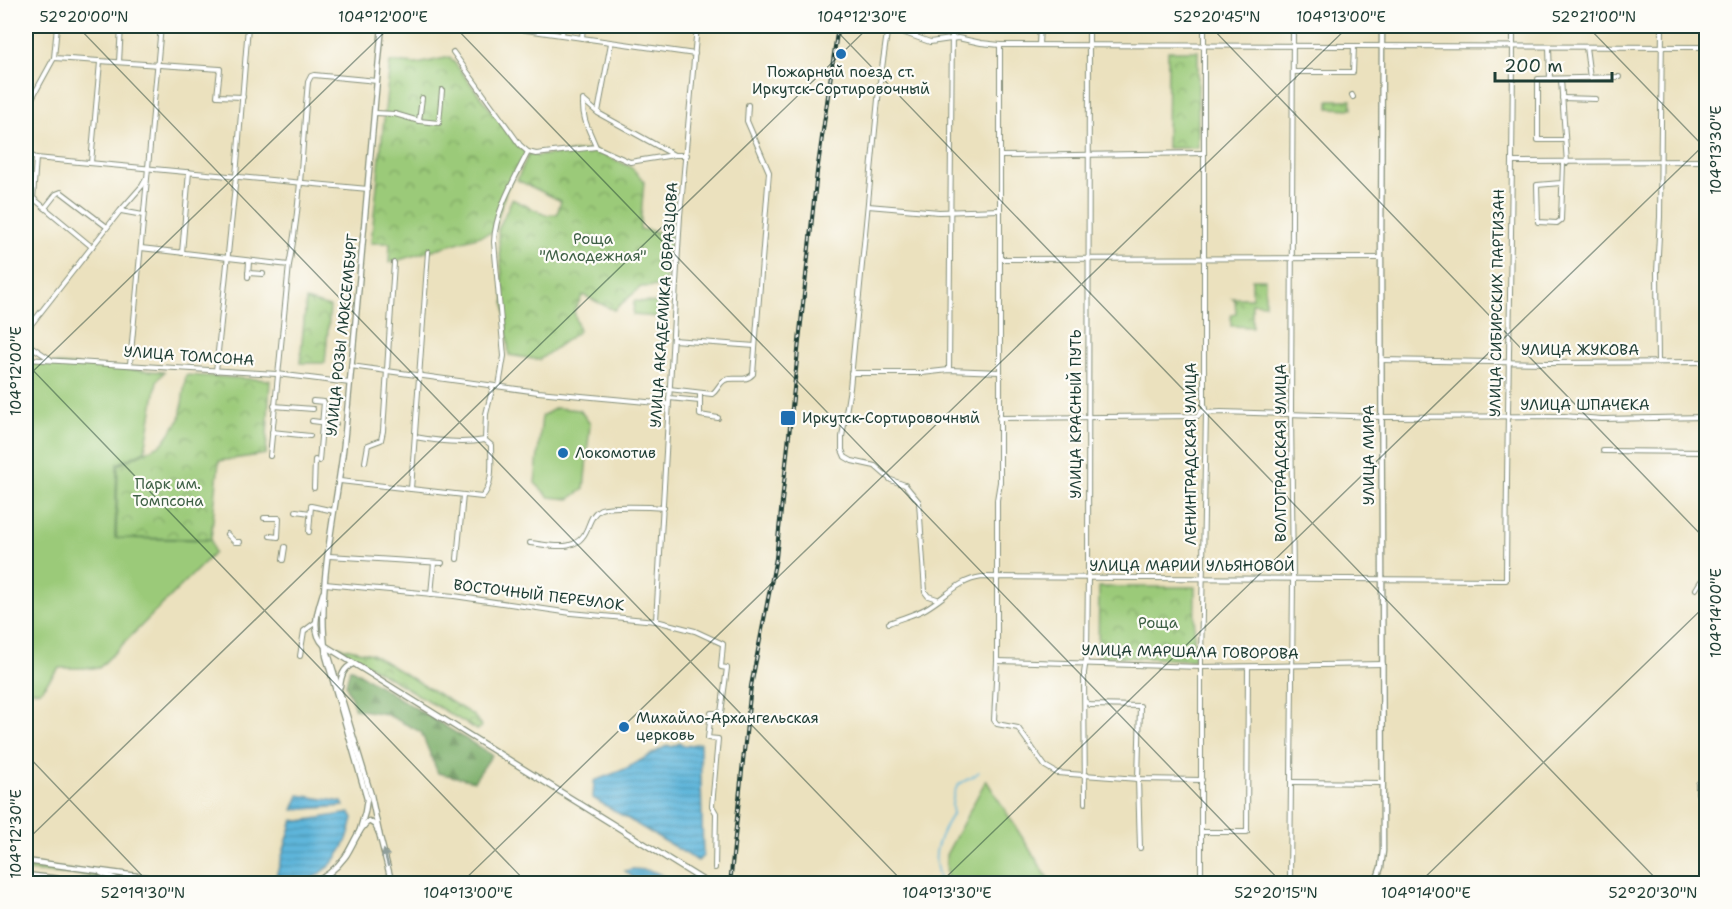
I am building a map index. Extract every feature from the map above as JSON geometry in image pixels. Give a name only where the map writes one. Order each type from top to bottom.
[{"type":"main road","name":"УЛИЦА РОЗЫ ЛЮКСЕМБУРГ","points":[[382,26],[340,481],[325,584],[324,645],[392,884]]},
{"type":"main road","name":"УЛИЦА МИРА","points":[[1375,884],[1382,860],[1384,664],[1381,417],[1382,26]]},
{"type":"main road","points":[[325,584],[316,622],[318,639],[324,645],[709,884]]},
{"type":"main road","name":"УЛИЦА РОЗЫ ЛЮКСЕМБУРГ","points":[[324,645],[340,687],[345,717]]},
{"type":"main road","points":[[340,687],[343,673],[349,665],[353,664]]},
{"type":"main road","name":"УЛИЦА РОЗЫ ЛЮКСЕМБУРГ","points":[[310,884],[322,879],[345,858],[359,833],[367,804],[364,780]]},
{"type":"main road","points":[[359,833],[369,821],[374,824],[378,833]]},
{"type":"main road","points":[[26,861],[197,884]]},
{"type":"main road","points":[[87,868],[129,884]]},
{"type":"main road","points":[[26,875],[105,884]]},
{"type":"street","points":[[26,109],[54,58],[57,26]]},
{"type":"street","points":[[118,63],[121,26]]},
{"type":"street","points":[[130,364],[161,26]]},
{"type":"street","points":[[216,371],[236,176],[248,26]]},
{"type":"street","points":[[497,26],[695,54]]},
{"type":"street","points":[[562,35],[563,26]]},
{"type":"street","points":[[582,38],[583,26]]},
{"type":"street","name":"УЛИЦА АКАДЕМИКА ОБРАЗЦОВА","points":[[656,621],[672,340],[697,26]]},
{"type":"street","points":[[937,599],[928,596],[925,592],[919,502],[914,494],[905,485],[891,480],[874,466],[845,457],[842,450],[879,89],[888,26],[930,42],[966,39],[1000,45],[1707,47]]},
{"type":"street","points":[[950,370],[952,26]]},
{"type":"street","points":[[1039,45],[1040,26]]},
{"type":"street","name":"УЛИЦА КРАСНЫЙ ПУТЬ","points":[[1084,803],[1084,673],[1087,663],[1088,578],[1089,26]]},
{"type":"street","name":"ЛЕНИНГРАДСКАЯ УЛИЦА","points":[[1201,884],[1201,667],[1206,413],[1204,397],[1204,26]]},
{"type":"street","name":"ВОЛГОГРАДСКАЯ УЛИЦА","points":[[1290,881],[1293,579],[1291,413],[1293,26]]},
{"type":"street","name":"УЛИЦА СИБИРСКИХ ПАРТИЗАН","points":[[1506,580],[1513,26]]},
{"type":"street","points":[[1658,362],[1657,281],[1662,26]]},
{"type":"street","points":[[598,113],[611,42]]},
{"type":"street","points":[[1000,45],[1000,372],[997,662],[994,720],[997,724],[1018,728],[1046,766],[1057,773],[1138,779],[1202,780]]},
{"type":"street","points":[[1294,72],[1353,72],[1354,46]]},
{"type":"street","points":[[1549,46],[1550,79]]},
{"type":"street","points":[[1586,47],[1590,78]]},
{"type":"street","points":[[453,52],[520,145],[528,152],[536,154],[596,147],[630,162],[674,154],[687,155]]},
{"type":"street","points":[[54,58],[220,69],[217,96],[243,98]]},
{"type":"street","points":[[91,163],[100,62]]},
{"type":"street","points":[[270,456],[277,374],[300,182],[308,82],[314,75],[377,81]]},
{"type":"street","points":[[1565,140],[1538,140],[1538,79],[1619,77]]},
{"type":"street","points":[[1561,80],[1565,140],[1565,163],[1561,183],[1561,221],[1557,223],[1538,222],[1538,184],[1561,183]]},
{"type":"street","points":[[375,113],[394,114],[419,121],[438,123],[442,90]]},
{"type":"street","points":[[419,121],[422,98]]},
{"type":"street","points":[[1562,98],[1596,99]]},
{"type":"street","points":[[596,147],[582,113],[583,100],[598,113],[674,154]]},
{"type":"street","points":[[669,389],[700,393],[715,392],[729,379],[745,379],[753,374],[770,172],[747,120],[748,105]]},
{"type":"street","points":[[499,386],[504,356],[494,229],[528,152]]},
{"type":"street","points":[[26,153],[36,158],[368,189]]},
{"type":"street","points":[[1001,156],[1204,153]]},
{"type":"street","points":[[26,208],[33,198],[36,158]]},
{"type":"street","points":[[1512,162],[1707,161]]},
{"type":"street","points":[[182,253],[189,172]]},
{"type":"street","points":[[26,331],[142,186],[147,175]]},
{"type":"street","points":[[45,208],[56,194],[61,192],[107,227]]},
{"type":"street","points":[[33,198],[92,247]]},
{"type":"street","points":[[868,206],[939,212],[1000,210]]},
{"type":"street","points":[[120,211],[143,215]]},
{"type":"street","points":[[141,248],[289,265]]},
{"type":"street","points":[[411,489],[428,252]]},
{"type":"street","points":[[1000,260],[1381,258]]},
{"type":"street","points":[[249,261],[248,275],[263,274]]},
{"type":"street","points":[[365,462],[368,446],[378,442],[382,437],[394,263]]},
{"type":"street","points":[[672,340],[755,346]]},
{"type":"street","points":[[26,343],[50,359]]},
{"type":"street","name":"УЛИЦА ТОМСОНА","points":[[26,358],[277,374],[350,383]]},
{"type":"street","name":"УЛИЦА ЖУКОВА","points":[[1381,360],[1707,362]]},
{"type":"street","points":[[351,366],[538,392],[700,401]]},
{"type":"street","points":[[851,373],[887,374],[950,370],[1000,372]]},
{"type":"street","points":[[485,440],[486,414],[493,386]]},
{"type":"street","points":[[700,393],[700,415],[718,418]]},
{"type":"street","points":[[313,401],[324,402],[314,488]]},
{"type":"street","points":[[274,406],[313,409]]},
{"type":"street","name":"УЛИЦА ШПАЧЕКА","points":[[999,418],[1198,416],[1202,411],[1206,413],[1291,413],[1381,417],[1564,416],[1602,419],[1707,417]]},
{"type":"street","points":[[1198,416],[1205,421]]},
{"type":"street","points":[[312,421],[336,424]]},
{"type":"street","points":[[272,432],[310,436]]},
{"type":"street","points":[[340,481],[463,495],[482,496],[487,492],[491,445],[485,440],[449,443],[415,437]]},
{"type":"street","points":[[1603,450],[1707,452]]},
{"type":"street","points":[[457,559],[463,495]]},
{"type":"street","points":[[309,532],[310,506],[335,511]]},
{"type":"street","points":[[530,543],[566,546],[576,544],[584,536],[594,514],[604,507],[664,508]]},
{"type":"street","points":[[296,511],[310,513]]},
{"type":"street","points":[[264,518],[279,518],[278,537],[270,536]]},
{"type":"street","points":[[227,534],[235,542],[240,542]]},
{"type":"street","points":[[283,560],[285,547]]},
{"type":"street","points":[[329,556],[442,563]]},
{"type":"street","points":[[431,594],[434,563]]},
{"type":"street","name":"УЛИЦА МАРИИ УЛЬЯНОВОЙ","points":[[889,623],[925,609],[968,580],[998,577],[1506,580]]},
{"type":"street","points":[[1696,590],[1701,581],[1707,578]]},
{"type":"street","name":"ВОСТОЧНЫЙ ПЕРЕУЛОК","points":[[325,584],[431,594],[571,613],[656,621],[695,631],[723,644],[721,667],[727,668],[721,713],[711,712],[708,738],[718,739],[712,806],[716,813],[715,868]]},
{"type":"street","points":[[300,656],[304,631],[316,622]]},
{"type":"street","name":"УЛИЦА МАРШАЛА ГОВОРОВА","points":[[997,662],[1201,667],[1384,664]]},
{"type":"street","points":[[1202,832],[1247,832],[1248,667]]},
{"type":"street","points":[[1084,701],[1090,705],[1140,706],[1138,779],[1140,849]]},
{"type":"street","points":[[1707,774],[1698,784],[1698,792],[1707,813]]},
{"type":"street","points":[[1292,782],[1383,783]]},
{"type":"green space","points":[[1168,51],[1198,51],[1198,148],[1167,148]]},
{"type":"green space","name":"Роща \"Молодежная\"","points":[[450,57],[519,147],[526,152],[506,191],[494,232],[389,263],[390,243],[371,243],[390,62],[417,64]]},
{"type":"green space","points":[[1329,100],[1351,100],[1352,109],[1329,108]]},
{"type":"green space","name":"Роща \"Молодежная\"","points":[[593,150],[631,167],[644,181],[640,229],[671,234],[665,286],[641,287],[614,310],[583,295],[574,311],[579,331],[539,360],[509,355],[498,230],[512,199],[546,215],[557,214],[561,201],[517,180],[529,153],[537,156]]},
{"type":"green space","points":[[1252,279],[1265,279],[1265,304],[1252,303],[1252,327],[1231,326],[1231,314],[1236,313],[1235,300],[1232,298],[1252,298]]},
{"type":"green space","points":[[306,300],[330,307],[325,363],[300,363]]},
{"type":"green space","points":[[634,301],[659,303],[658,317],[633,315]]},
{"type":"green space","points":[[29,362],[164,372],[157,381],[145,451],[117,464],[115,538],[211,540],[214,553],[99,668],[59,668],[40,691],[26,690],[26,444]]},
{"type":"green space","name":"Парк им. Томпсона","points":[[186,375],[270,380],[266,454],[219,461],[211,539],[116,538],[118,465],[162,444],[180,419]]},
{"type":"green space","name":"Локомотив","points":[[556,408],[580,410],[590,424],[584,489],[569,499],[549,497],[535,483],[542,416]]},
{"type":"green space","name":"Роща","points":[[1099,587],[1195,587],[1194,660],[1098,656]]},
{"type":"green space","points":[[336,646],[372,654],[473,715],[482,726],[477,730]]},
{"type":"green space","points":[[350,668],[492,755],[474,781],[438,773],[421,732],[386,714],[355,709],[346,685]]},
{"type":"green space","points":[[986,780],[1051,883],[947,883],[946,855]]},
{"type":"green space","points":[[26,864],[83,872],[123,883],[81,875],[26,871]]},
{"type":"water","points":[[679,743],[686,746],[700,743],[703,856],[698,861],[593,798],[594,781],[625,769],[668,745],[672,747]]},
{"type":"water","points":[[299,795],[342,802],[344,806],[293,810]]},
{"type":"water","points":[[350,813],[353,818],[347,840],[336,859],[328,867],[320,874],[299,883],[275,883],[293,820],[300,821]]},
{"type":"water","points":[[633,869],[658,873],[669,883],[639,883],[625,871]]},
{"type":"waterway","points":[[940,884],[936,851],[943,830],[953,813],[955,792],[960,784],[979,772]]},
{"type":"railway","points":[[730,884],[751,686],[776,558],[817,172],[838,26]]},
{"type":"place","name":"Пожарный поезд ст. Иркутск-Сортировочный","points":[[841,54]]},
{"type":"place","name":"Иркутск-Сортировочный","points":[[788,418]]},
{"type":"place","name":"Локомотив","points":[[563,453]]},
{"type":"place","name":"Михайло-Архангельская церковь","points":[[624,727]]}]
